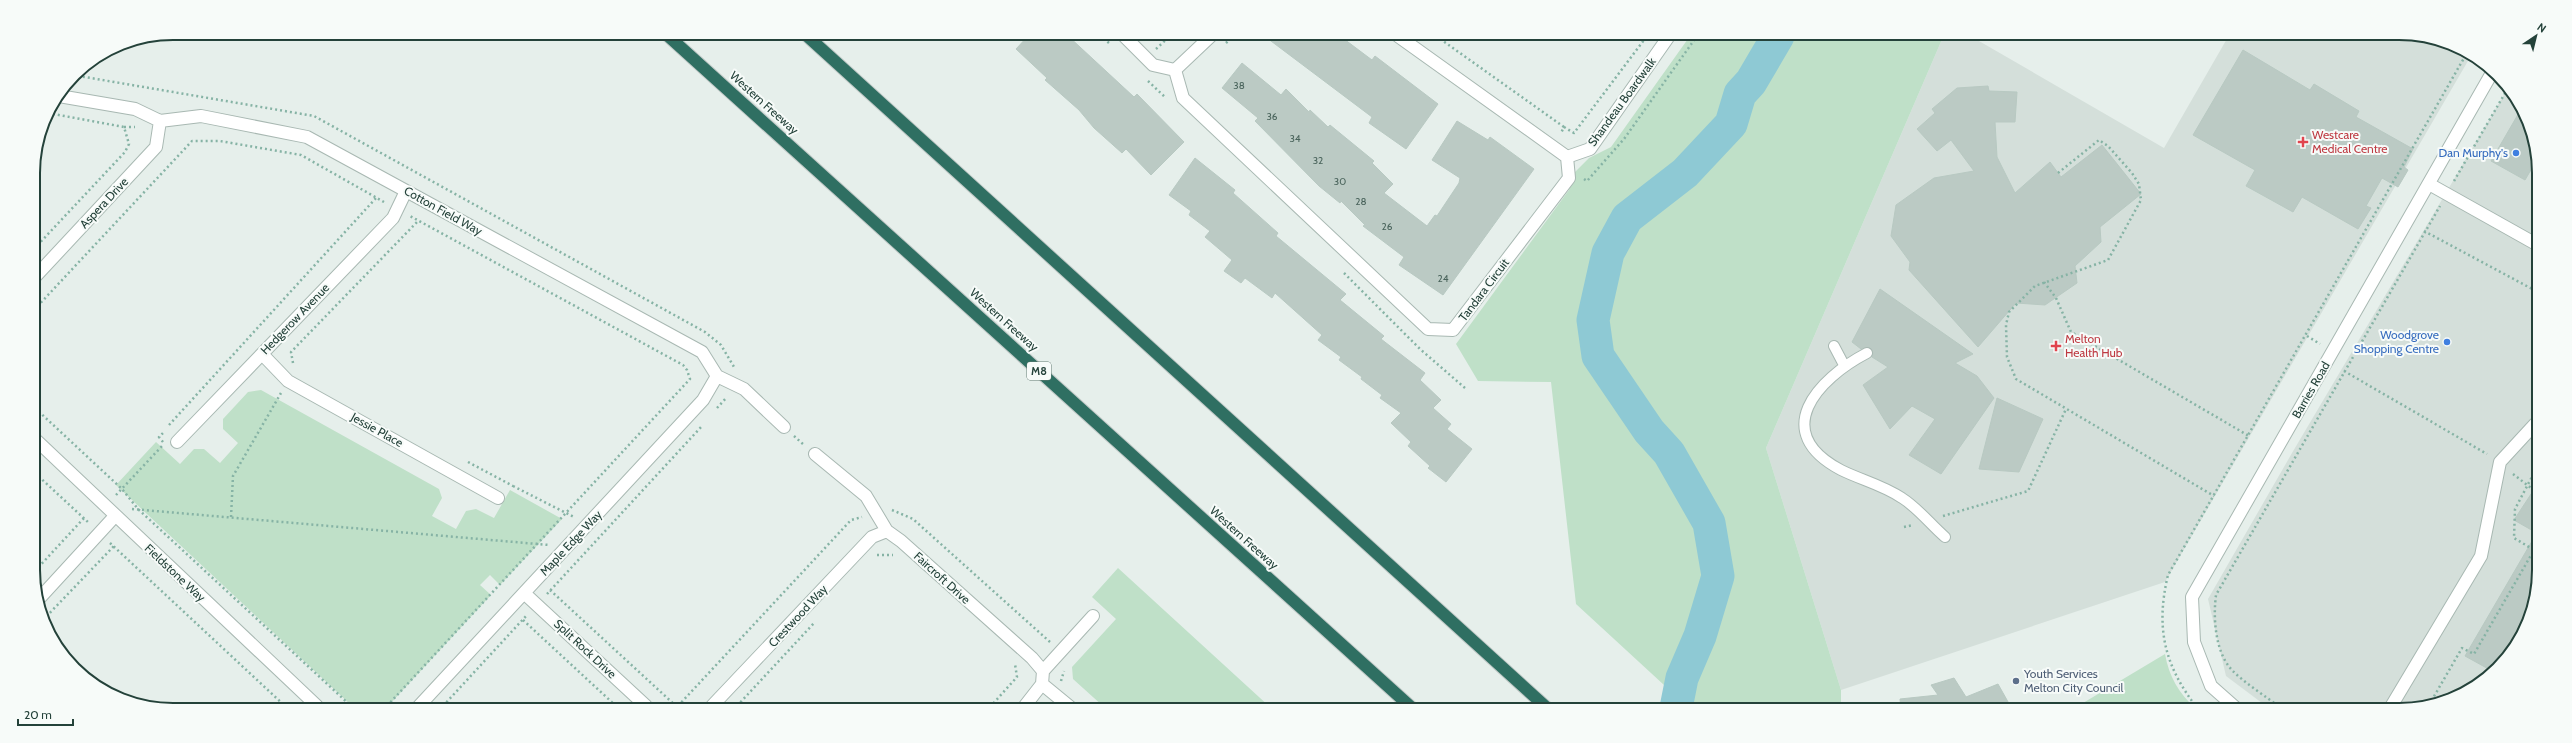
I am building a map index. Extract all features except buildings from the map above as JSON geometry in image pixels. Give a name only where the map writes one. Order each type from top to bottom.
[{"type":"highway","name":"Western Freeway","points":[[673,40],[1406,703]]},
{"type":"highway","points":[[812,40],[1541,703]]},
{"type":"street","points":[[1128,40],[1153,65],[1175,70],[1207,40]]},
{"type":"street","points":[[1404,40],[1567,157]]},
{"type":"street","name":"Shandeau Boardwalk","points":[[1567,157],[1590,149],[1666,40]]},
{"type":"street","name":"Tandara Circuit","points":[[1175,70],[1183,98],[1428,329],[1453,330],[1569,178],[1567,157]]},
{"type":"street","name":"Barries Road","points":[[2230,703],[2211,686],[2194,642],[2192,597],[2490,76]]},
{"type":"street","points":[[64,97],[135,109],[160,121]]},
{"type":"street","name":"Cotton Field Way","points":[[160,121],[201,116],[307,137],[702,352],[717,376]]},
{"type":"street","name":"Aspera Drive","points":[[40,272],[156,147],[160,121]]},
{"type":"street","points":[[2429,184],[2532,242]]},
{"type":"street","name":"Hedgerow Avenue","points":[[177,442],[393,218],[406,191]]},
{"type":"street","name":"Jessie Place","points":[[262,354],[288,381],[498,498]]},
{"type":"street","points":[[717,376],[744,389],[784,427]]},
{"type":"street","name":"Maple Edge Way","points":[[422,703],[703,400],[717,376]]},
{"type":"street","points":[[2393,703],[2481,556],[2500,462],[2532,427]]},
{"type":"street","name":"Fieldstone Way","points":[[40,444],[314,703]]},
{"type":"street","name":"Faircroft Drive","points":[[815,454],[866,496],[887,531],[901,541],[1015,643],[1043,671]]},
{"type":"street","points":[[43,595],[115,516]]},
{"type":"street","name":"Crestwood Way","points":[[715,703],[872,537],[887,531]]},
{"type":"street","name":"Split Rock Drive","points":[[524,593],[643,703]]},
{"type":"street","points":[[1027,703],[1042,684],[1043,671],[1093,616]]},
{"type":"street","points":[[1042,684],[1065,703]]},
{"type":"lane","points":[[1834,346],[1844,365]]},
{"type":"lane","points":[[1867,353],[1844,365],[1806,408],[1803,422],[1806,436],[1812,448],[1824,458],[1841,469],[1903,498],[1945,537]]},
{"type":"path","points":[[1564,127],[1574,132],[1644,40]]},
{"type":"path","points":[[1568,171],[1587,181],[1624,139],[1694,40]]},
{"type":"path","points":[[2193,703],[2181,688],[2171,669],[2165,640],[2163,608],[2168,576],[2464,57]]},
{"type":"path","points":[[82,76],[314,116],[704,332],[721,345],[733,362],[735,371],[728,395],[714,412]]},
{"type":"path","points":[[2273,703],[2230,668],[2218,644],[2214,609],[2216,595],[2424,230],[2448,194],[2505,93]]},
{"type":"path","points":[[40,243],[125,152],[130,144],[124,127],[54,114]]},
{"type":"path","points":[[2058,173],[2100,140],[2108,146],[2132,173],[2139,184],[2141,200],[2108,260],[2099,265],[2067,273],[2035,286],[2009,312],[2006,325],[2007,357],[2016,379],[2214,496]]},
{"type":"path","points":[[40,304],[192,141],[220,141],[301,155],[687,370],[690,379],[390,703]]},
{"type":"path","points":[[164,443],[159,437],[376,198]]},
{"type":"path","points":[[293,368],[291,352],[418,221]]},
{"type":"path","points":[[2424,230],[2532,289]]},
{"type":"path","points":[[2044,282],[2056,298],[2071,332],[2249,436]]},
{"type":"path","points":[[2344,371],[2500,462],[2532,489]]},
{"type":"path","points":[[231,517],[233,476],[288,381]]},
{"type":"path","points":[[1904,527],[2028,491],[2066,409]]},
{"type":"path","points":[[40,413],[122,489],[138,509],[348,703]]},
{"type":"path","points":[[446,703],[704,424]]},
{"type":"path","points":[[784,427],[815,454]]},
{"type":"path","points":[[105,507],[164,443],[177,442]]},
{"type":"path","points":[[465,460],[588,524]]},
{"type":"path","points":[[2532,476],[2515,509],[2514,538],[2532,549]]},
{"type":"path","points":[[40,478],[282,703]]},
{"type":"path","points":[[498,498],[513,486]]},
{"type":"path","points":[[105,507],[567,546]]},
{"type":"path","points":[[680,703],[851,520],[894,510],[913,518],[1047,638],[1063,659],[1064,675],[1054,694]]},
{"type":"path","points":[[40,567],[84,518]]},
{"type":"path","points":[[48,615],[114,546]]},
{"type":"path","points":[[2433,698],[2462,648],[2474,654],[2532,553]]},
{"type":"path","points":[[873,560],[878,554],[894,555],[900,560]]},
{"type":"path","points":[[550,590],[674,703]]},
{"type":"path","points":[[740,703],[818,618]]},
{"type":"path","points":[[523,620],[613,703]]},
{"type":"path","points":[[994,703],[1017,677],[1015,665],[1009,660]]},
{"type":"shaded area","name":"Melton Health Hub","points":[[1942,40],[1977,40],[2164,148],[2226,40],[2417,41],[2450,50],[2469,60],[2165,582],[1841,690],[1766,448]]},
{"type":"shaded area","name":"Woodgrove Shopping Centre","points":[[2505,93],[2510,99],[2525,130],[2532,164],[2532,570],[2531,588],[2522,621],[2505,651],[2487,670],[2473,681],[2450,693],[2408,703],[2262,703],[2226,676],[2208,599],[2292,453]]},
{"type":"green space","points":[[1687,40],[1942,40],[1766,448],[1841,690],[1841,703],[1684,703],[1576,604],[1551,382],[1478,381],[1456,344],[1569,190],[1574,173],[1589,158],[1611,147]]},
{"type":"green space","points":[[261,390],[439,489],[442,498],[432,516],[456,529],[466,511],[476,509],[494,518],[510,490],[562,519],[500,585],[490,575],[480,585],[491,595],[391,703],[349,703],[116,485],[156,442],[180,464],[194,449],[204,449],[220,463],[238,443],[223,429],[223,419],[248,392]]},
{"type":"green space","points":[[1118,568],[1266,703],[1100,703],[1073,679],[1072,667],[1116,619],[1092,597]]},
{"type":"green space","points":[[2165,654],[2172,677],[2180,691],[2190,703],[2083,703]]},
{"type":"waterway","points":[[1677,703],[1682,678],[1700,636],[1718,576],[1709,523],[1669,453],[1649,431],[1598,356],[1593,320],[1608,253],[1627,218],[1685,173],[1731,124],[1740,94],[1751,82],[1776,40]]},
{"type":"place","name":"Westcare Medical Centre","points":[[2303,142]]},
{"type":"place","name":"Dan Murphy's","points":[[2516,153]]},
{"type":"place","name":"Woodgrove Shopping Centre","points":[[2447,342]]},
{"type":"place","name":"Melton Health Hub","points":[[2056,346]]},
{"type":"place","name":"Youth Services Melton City Council","points":[[2016,681]]}]
